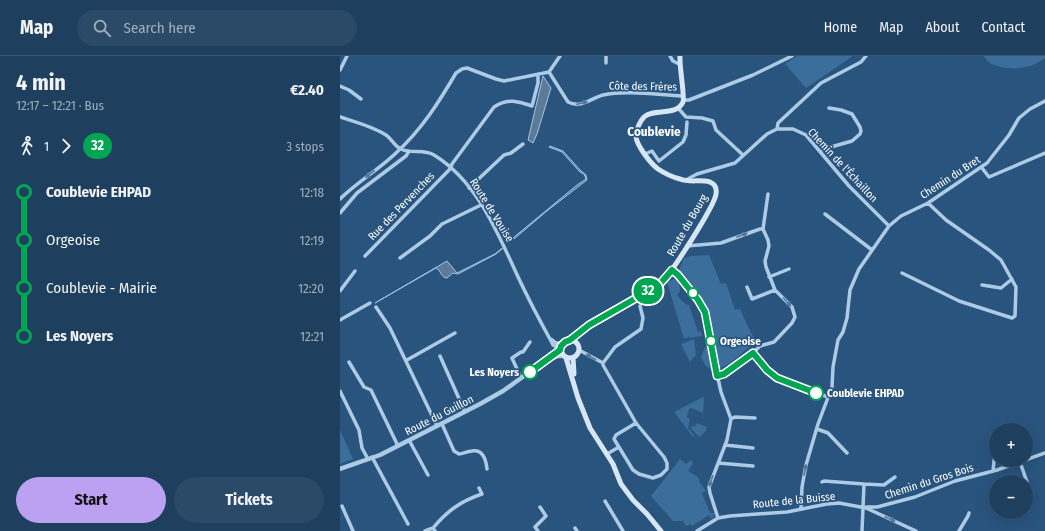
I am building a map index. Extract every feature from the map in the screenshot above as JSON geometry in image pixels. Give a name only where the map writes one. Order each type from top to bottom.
[{"type":"main road","points":[[678,108],[683,99],[680,56]]},
{"type":"main road","name":"Route du Bourg","points":[[570,340],[589,325],[659,285],[672,270],[714,202],[717,192],[715,186],[710,182],[686,181],[671,176],[658,169],[649,161],[639,144],[636,136],[640,121],[646,115],[678,108]]},
{"type":"main road","name":"Route du Bourg","points":[[578,347],[579,336],[607,315]]},
{"type":"main road","points":[[565,357],[573,358],[578,355],[578,347],[570,340],[563,343],[560,349],[565,357],[578,398],[590,428],[613,464],[621,484],[633,500],[661,531]]},
{"type":"main road","points":[[573,358],[572,368],[578,398]]},
{"type":"street","points":[[340,70],[347,56]]},
{"type":"street","points":[[340,199],[400,149],[424,124],[456,74],[462,69],[470,68],[504,81],[549,72],[560,56]]},
{"type":"street","points":[[606,56],[606,63]]},
{"type":"street","points":[[670,56],[673,61],[680,64]]},
{"type":"street","name":"Côte des Frères","points":[[549,72],[568,102],[573,104],[587,102],[602,95],[626,93],[689,100],[753,75],[792,56]]},
{"type":"street","points":[[686,181],[697,174],[735,163],[766,134],[777,129],[778,123],[821,83],[861,62],[866,56]]},
{"type":"street","name":"Rue des Pervenches","points":[[365,256],[450,169],[452,164],[494,107],[502,102],[511,101],[532,106],[538,83],[538,74]]},
{"type":"street","points":[[340,86],[349,90],[361,99]]},
{"type":"street","name":"Chemin du Bret","points":[[801,509],[802,487],[805,470],[817,429],[832,387],[833,367],[838,340],[843,332],[847,318],[850,290],[859,269],[889,226],[901,216],[928,203],[987,164],[1010,134],[1019,118],[1030,109],[1045,101]]},
{"type":"street","points":[[678,108],[686,117],[702,118],[714,121],[716,130],[743,155]]},
{"type":"street","points":[[821,152],[824,149],[852,141],[860,134],[861,131],[852,114],[829,108]]},
{"type":"street","points":[[340,118],[384,134],[400,149]]},
{"type":"street","points":[[645,154],[652,151],[659,161],[683,142],[686,135],[686,122]]},
{"type":"street","name":"Chemin de l'Échaillon","points":[[777,129],[790,128],[802,132],[821,152],[849,186],[889,226]]},
{"type":"street","points":[[469,188],[504,155],[512,153],[524,144]]},
{"type":"street","name":"Route de Vouise","points":[[400,149],[428,152],[450,169],[469,188],[502,240],[553,345],[560,349]]},
{"type":"street","points":[[340,213],[357,193],[406,156],[409,151]]},
{"type":"street","points":[[982,168],[989,177],[1045,153]]},
{"type":"street","points":[[717,376],[724,374],[753,353],[760,346],[774,342],[792,323],[794,317],[792,308],[775,290],[766,267],[765,261],[769,246],[764,230],[768,194]]},
{"type":"street","points":[[902,273],[959,301],[1013,318],[1015,316],[1016,287],[1001,260],[946,220],[928,203]]},
{"type":"street","points":[[400,258],[430,236],[442,224],[481,205]]},
{"type":"street","points":[[825,214],[872,250]]},
{"type":"street","points":[[687,246],[721,243],[760,228],[764,230]]},
{"type":"street","points":[[770,277],[789,269]]},
{"type":"street","points":[[672,270],[678,275],[698,300],[705,312],[717,376],[731,419],[725,444],[709,487],[718,518]]},
{"type":"street","points":[[340,292],[355,271]]},
{"type":"street","points":[[982,285],[1001,288],[1012,279]]},
{"type":"street","points":[[747,287],[752,299],[775,290]]},
{"type":"street","points":[[340,320],[370,303]]},
{"type":"street","points":[[603,363],[615,347],[643,327],[643,318],[640,306]]},
{"type":"street","points":[[376,307],[390,328],[407,360],[437,426]]},
{"type":"street","points":[[407,360],[455,333]]},
{"type":"street","points":[[548,335],[556,343],[563,343]]},
{"type":"street","points":[[522,378],[512,358],[523,352],[530,342]]},
{"type":"street","points":[[578,347],[603,363],[636,423],[664,457],[667,463],[667,469],[656,478],[648,478],[633,470],[614,439],[616,435],[636,423]]},
{"type":"street","name":"Route du Guillon","points":[[340,469],[398,446],[465,412],[503,391],[560,349]]},
{"type":"street","points":[[753,353],[767,370],[777,378],[828,397]]},
{"type":"street","points":[[440,356],[465,412]]},
{"type":"street","name":"Route du Guillon","points":[[541,364],[555,356],[565,357]]},
{"type":"street","points":[[349,362],[364,387],[371,390],[398,446]]},
{"type":"street","points":[[340,391],[359,430],[362,448],[370,458],[408,524]]},
{"type":"street","points":[[731,419],[736,417],[755,418]]},
{"type":"street","points":[[442,424],[454,451],[458,454],[470,451],[479,451],[486,460],[487,469]]},
{"type":"street","points":[[817,429],[828,433],[848,453]]},
{"type":"street","points":[[410,440],[428,475]]},
{"type":"street","points":[[725,444],[753,448]]},
{"type":"street","points":[[606,454],[619,447]]},
{"type":"street","name":"Chemin du Gros Bois","points":[[1033,457],[1045,453]]},
{"type":"street","points":[[718,463],[753,466]]},
{"type":"street","points":[[993,467],[993,471]]},
{"type":"street","name":"Chemin du Gros Bois","points":[[863,508],[894,504],[955,481],[1005,467]]},
{"type":"street","points":[[822,482],[884,485],[895,477]]},
{"type":"street","points":[[862,531],[864,484]]},
{"type":"street","points":[[425,531],[434,530],[443,516],[455,507],[472,497],[482,494],[478,488]]},
{"type":"street","points":[[605,501],[624,531]]},
{"type":"street","name":"Route de la Buisse","points":[[697,531],[718,518],[787,512],[827,504],[839,504],[863,508],[916,531]]},
{"type":"street","points":[[342,506],[353,531]]},
{"type":"street","points":[[538,531],[535,527],[546,516],[540,507]]},
{"type":"street","points":[[959,531],[968,516],[968,513]]},
{"type":"shaded area","points":[[797,56],[853,56],[806,88],[785,64]]},
{"type":"shaded area","points":[[984,56],[1045,56],[1045,58],[1034,65],[1027,67],[1007,68],[1000,67],[987,61]]},
{"type":"shaded area","points":[[543,76],[551,88],[533,143],[528,140]]},
{"type":"shaded area","points":[[550,146],[563,151],[586,175],[587,180],[514,239],[513,238],[586,179],[584,174],[580,172],[562,152],[549,147]]},
{"type":"shaded area","points":[[502,248],[496,254],[458,274],[453,273],[447,278],[443,277],[436,268],[375,303],[447,261],[457,273],[495,254]]},
{"type":"shaded area","points":[[709,255],[721,284],[726,283],[735,310],[740,309],[756,342],[730,363],[719,369],[705,303],[679,270],[684,258]]},
{"type":"shaded area","points":[[676,278],[679,280],[680,292],[677,294],[680,299],[689,305],[698,332],[701,331],[702,336],[689,338],[691,336],[684,339],[667,282]]},
{"type":"shaded area","points":[[694,339],[696,355],[690,362],[681,344]]},
{"type":"shaded area","points":[[708,346],[711,370],[705,365],[701,357],[705,347]]},
{"type":"shaded area","points":[[703,397],[703,413],[691,408],[689,409],[687,416],[687,418],[690,419],[688,428],[694,435],[693,437],[674,412]]},
{"type":"shaded area","points":[[696,423],[707,427],[705,432],[699,437],[691,428],[692,426],[695,427]]},
{"type":"shaded area","points":[[340,430],[353,459],[340,464]]},
{"type":"shaded area","points":[[680,459],[686,464],[691,460],[693,463],[688,471],[698,477],[700,483],[706,491],[702,493],[710,513],[714,513],[714,516],[711,519],[709,515],[692,526],[690,524],[686,526],[683,521],[673,521],[651,496]]},
{"type":"bus line","name":"32","points":[[530,372],[560,350],[563,343],[570,340],[589,325],[659,285],[672,270],[678,275],[702,305],[705,312],[711,336],[717,376],[724,374],[753,353],[773,376],[816,393]]},
{"type":"place","name":"Orgeoise","points":[[711,341]]},
{"type":"place","name":"Les Noyers","points":[[530,372]]},
{"type":"place","name":"Coublevie EHPAD","points":[[816,393]]},
{"type":"district","name":"Coublevie","points":[[654,131]]}]
